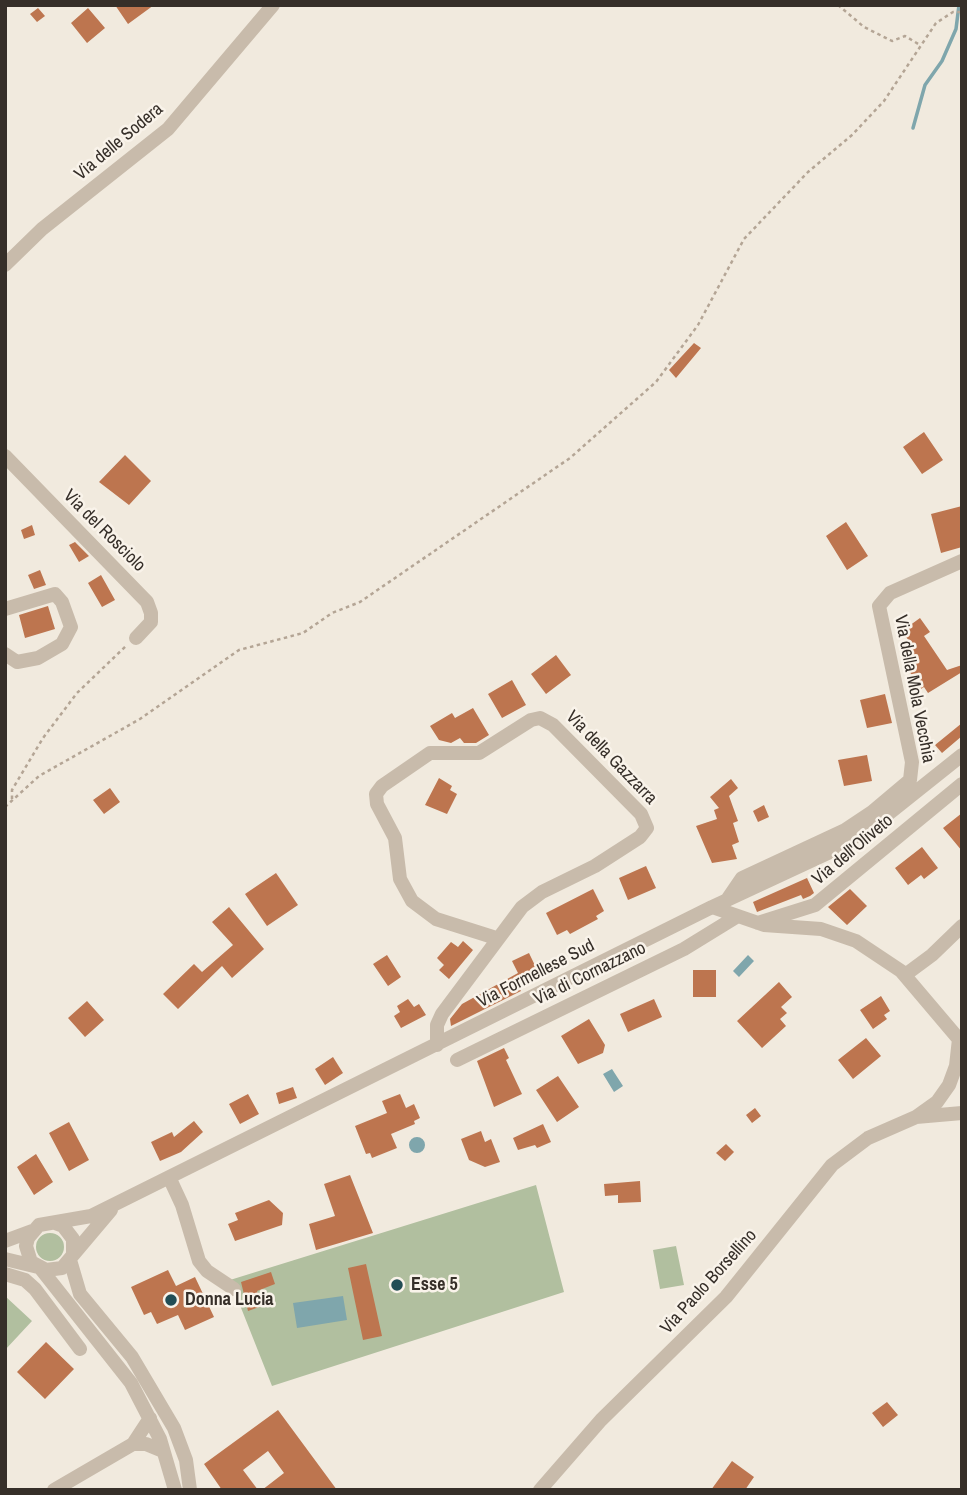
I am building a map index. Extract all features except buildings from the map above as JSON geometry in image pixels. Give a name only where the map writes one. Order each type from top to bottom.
[{"type":"street","name":"Via delle Sodera","points":[[5,265],[41,229],[168,129],[273,5]]},
{"type":"street","name":"Via del Rosciolo","points":[[5,456],[147,602],[151,622],[136,638]]},
{"type":"street","name":"Via della Mola Vecchia","points":[[727,900],[742,878],[845,830],[872,812],[910,780],[912,762],[879,606],[890,593],[962,561]]},
{"type":"street","points":[[5,609],[52,593],[60,598],[70,622],[68,637],[58,648],[38,658],[17,662],[5,654]]},
{"type":"street","name":"Via della Gazzarra","points":[[437,1045],[437,1025],[442,1014],[496,938],[531,899],[595,866],[640,837],[647,828],[641,814],[553,725],[540,718],[528,721],[479,753],[430,752],[382,786],[376,794],[377,804],[395,838],[400,879],[412,901],[436,919],[496,938]]},
{"type":"street","name":"Via Formellese Sud","points":[[55,1223],[91,1216],[113,1206],[712,907],[850,841],[919,792],[962,755]]},
{"type":"street","name":"Via dell'Oliveto","points":[[757,924],[815,905],[962,784]]},
{"type":"street","points":[[712,907],[757,924],[778,928],[816,928],[839,933],[882,956],[905,975],[960,1041],[954,1074],[952,1110]]},
{"type":"street","name":"Via di Cornazzano","points":[[457,1060],[684,949],[736,917]]},
{"type":"street","points":[[905,975],[962,926]]},
{"type":"street","points":[[952,1110],[962,1091]]},
{"type":"street","name":"Via Paolo Borsellino","points":[[540,1490],[601,1420],[734,1288],[832,1165],[869,1138],[916,1117],[952,1110]]},
{"type":"street","points":[[169,1177],[185,1214],[198,1261],[207,1271],[234,1289]]},
{"type":"street","name":"Via Formellese Sud","points":[[71,1258],[113,1206]]},
{"type":"street","points":[[174,1490],[150,1418],[124,1372],[40,1268],[32,1262],[26,1246],[32,1231],[38,1225],[55,1223],[63,1226],[73,1239],[71,1258],[80,1294],[136,1363],[174,1428],[186,1460],[190,1490]]},
{"type":"street","points":[[5,1241],[32,1231]]},
{"type":"street","points":[[5,1259],[54,1270],[71,1258]]},
{"type":"street","points":[[5,1274],[25,1280],[35,1289],[80,1349]]},
{"type":"street","points":[[54,1490],[133,1444],[150,1418]]},
{"type":"street","points":[[133,1444],[146,1444],[163,1451]]},
{"type":"path","points":[[838,5],[854,20],[885,38],[892,41],[905,36],[920,45]]},
{"type":"path","points":[[5,807],[54,766],[140,719],[239,650],[303,633],[332,613],[360,602],[570,458],[656,382],[698,325],[744,239],[801,179],[852,135],[884,101],[936,23],[953,12],[962,12]]},
{"type":"path","points":[[12,799],[12,790],[25,766],[77,693],[107,661],[136,638]]},
{"type":"green space","name":"Esse 5","points":[[536,1185],[564,1292],[272,1386],[230,1280]]},
{"type":"green space","points":[[50,1233],[60,1237],[64,1247],[60,1257],[50,1261],[40,1257],[36,1247],[40,1237]]},
{"type":"green space","points":[[676,1246],[684,1285],[660,1289],[653,1250]]},
{"type":"green space","points":[[5,1296],[32,1321],[5,1350]]},
{"type":"water","points":[[748,955],[754,961],[739,977],[733,971]]},
{"type":"water","points":[[612,1069],[623,1086],[614,1092],[603,1074]]},
{"type":"water","points":[[414,1137],[420,1137],[425,1145],[423,1151],[414,1153],[409,1148],[409,1142]]},
{"type":"water","points":[[343,1296],[347,1320],[297,1328],[293,1303]]},
{"type":"waterway","points":[[913,128],[925,85],[942,61],[956,29],[959,5]]},
{"type":"place","name":"Esse 5","points":[[397,1285]]},
{"type":"place","name":"Donna Lucia","points":[[171,1300]]}]
